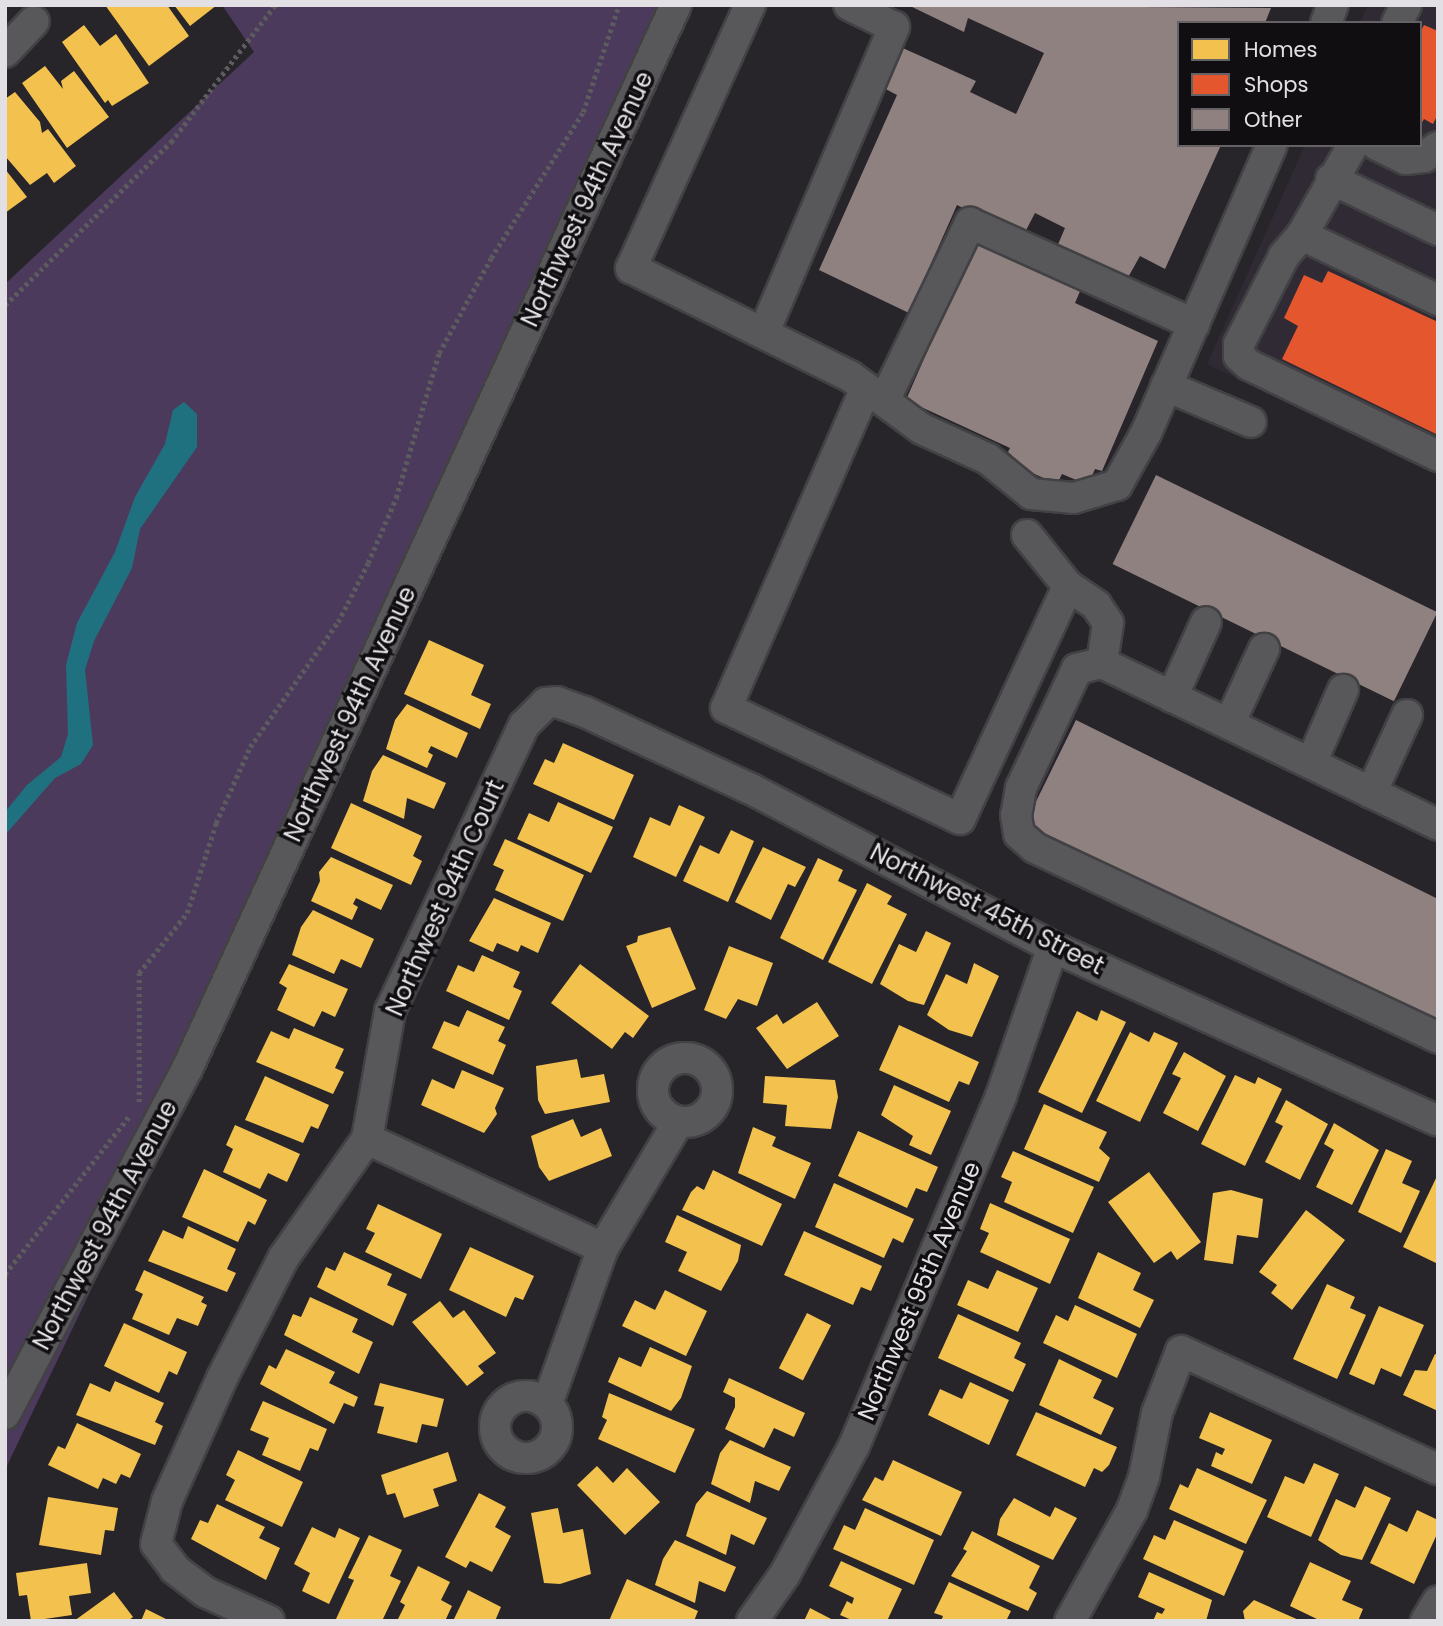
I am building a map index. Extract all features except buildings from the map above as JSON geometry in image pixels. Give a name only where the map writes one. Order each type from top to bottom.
[{"type":"street","name":"Northwest 94th Avenue","points":[[5,1414],[187,1069],[677,5]]},
{"type":"street","points":[[750,5],[631,268],[764,332],[875,395],[922,429],[988,459],[1031,494],[1074,498],[1117,485],[1167,386],[1271,147]]},
{"type":"street","points":[[764,332],[894,27],[849,5]]},
{"type":"street","points":[[1398,21],[1406,5]]},
{"type":"street","points":[[5,52],[36,11]]},
{"type":"street","points":[[1352,147],[1331,179],[1302,235],[1284,256],[1240,344],[1239,356],[1249,365],[1438,456]]},
{"type":"street","points":[[1381,147],[1406,159],[1424,157],[1438,147]]},
{"type":"street","points":[[1331,179],[1438,230]]},
{"type":"street","points":[[1068,586],[960,819],[726,708],[875,395],[970,223],[1194,324]]},
{"type":"street","points":[[1302,235],[1438,300]]},
{"type":"street","points":[[1167,386],[1251,422]]},
{"type":"street","points":[[1027,535],[1068,586],[1096,605],[1108,623],[1102,663]]},
{"type":"street","points":[[1172,697],[1206,622]]},
{"type":"street","points":[[1229,724],[1264,649]]},
{"type":"street","points":[[1436,819],[1371,793],[1102,663],[1077,669],[1021,788],[1016,815],[1019,834],[1035,848],[1438,1038]]},
{"type":"street","points":[[1311,764],[1343,690]]},
{"type":"street","name":"Northwest 45th Street","points":[[537,709],[557,702],[585,712],[749,789],[1053,947],[1438,1121]]},
{"type":"street","name":"Northwest 94th Court","points":[[269,1621],[205,1592],[175,1569],[156,1544],[167,1501],[278,1269],[367,1139],[390,1011],[524,725],[537,709]]},
{"type":"street","points":[[1371,793],[1407,715]]},
{"type":"street","name":"Northwest 95th Avenue","points":[[752,1621],[785,1574],[854,1446],[1001,1096],[1053,947]]},
{"type":"street","points":[[547,1404],[603,1248],[678,1122]]},
{"type":"street","points":[[367,1139],[603,1248]]},
{"type":"street","points":[[1070,1621],[1132,1510],[1144,1477],[1157,1413],[1181,1351],[1438,1469]]},
{"type":"street","points":[[1426,1621],[1438,1601]]},
{"type":"path","points":[[5,305],[171,142],[275,5]]},
{"type":"path","points":[[5,1274],[139,1104],[139,973],[187,913],[216,823],[250,747],[338,622],[368,563],[396,498],[439,353],[491,258],[583,112],[619,5]]},
{"type":"shaded area","points":[[222,5],[690,5],[411,619],[5,1470],[5,284],[254,52]]},
{"type":"shaded area","points":[[1368,5],[1438,5],[1438,476],[1207,364],[1304,147],[1422,147],[1422,21],[1361,21]]},
{"type":"water","points":[[184,402],[197,414],[197,447],[140,529],[132,568],[94,641],[85,670],[93,745],[81,764],[55,778],[5,835],[5,812],[27,785],[61,757],[68,734],[66,665],[77,623],[115,552],[135,497],[165,444],[173,410]]}]
